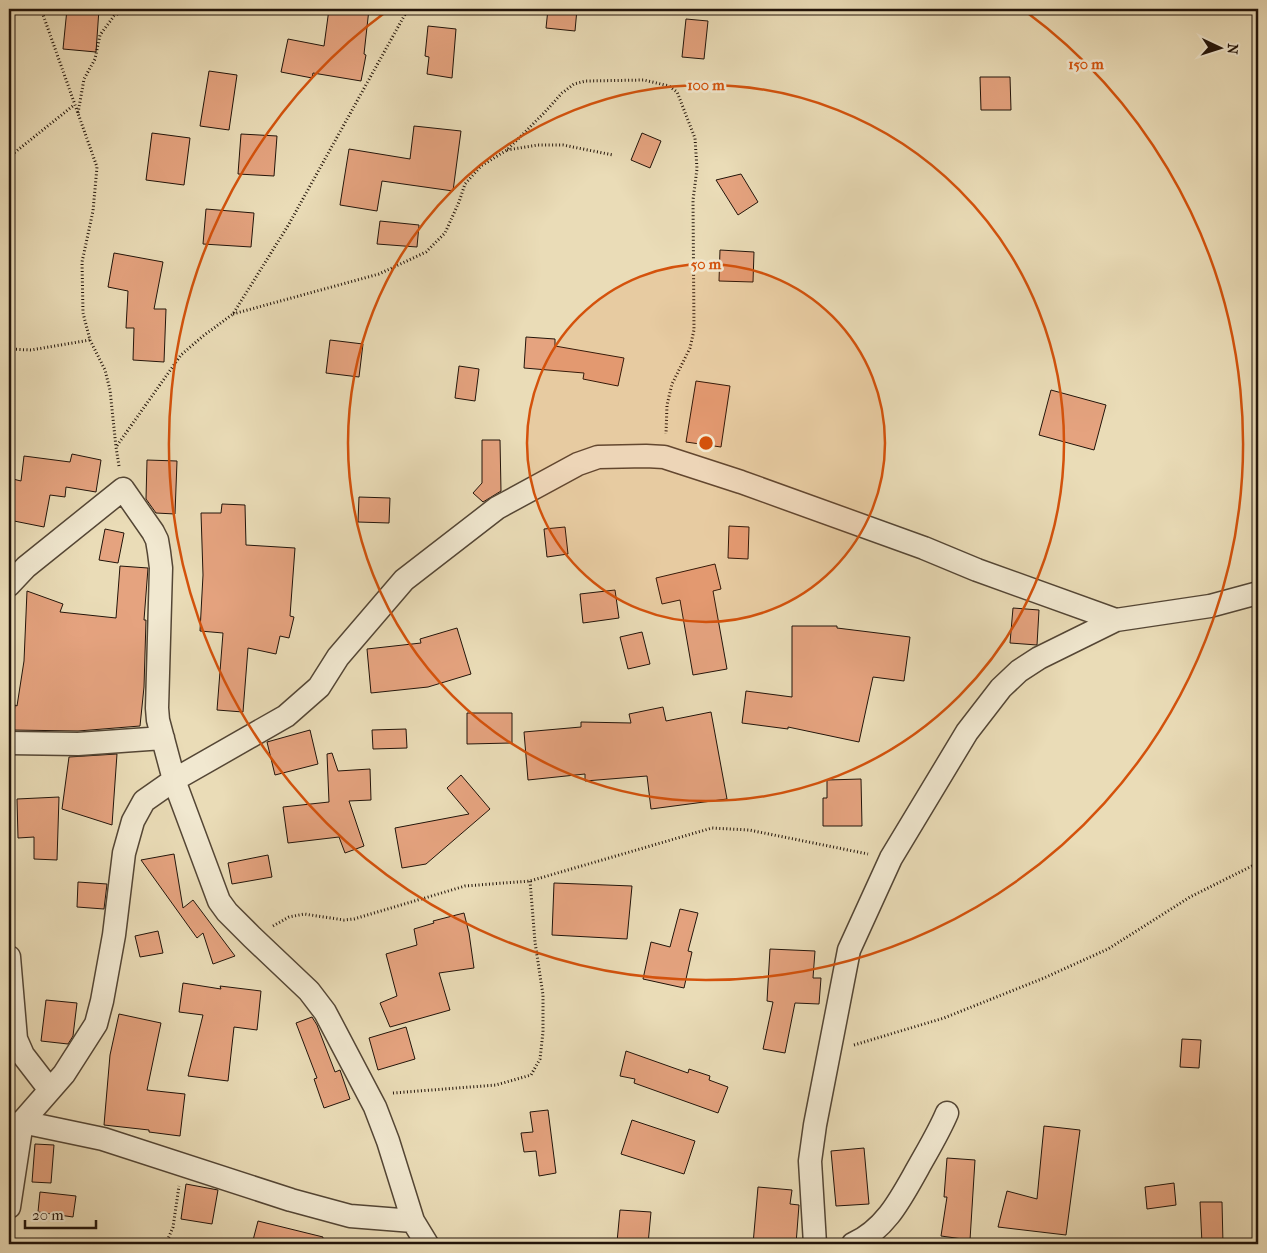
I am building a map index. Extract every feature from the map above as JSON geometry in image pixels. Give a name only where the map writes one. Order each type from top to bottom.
[{"type":"street","points":[[9,1207],[15,1124],[64,1074],[96,1024],[114,935],[124,854],[134,821],[144,800],[174,780],[286,716],[319,687],[338,657],[404,580],[497,508],[578,464],[598,457],[664,457],[924,548],[977,570],[1116,620]]},
{"type":"street","points":[[9,585],[22,571],[122,489],[153,532],[157,540],[162,568],[158,720],[174,780],[219,901],[227,912],[317,1000],[368,1095],[388,1141],[413,1221],[424,1243]]},
{"type":"street","points":[[815,1244],[810,1160],[849,950],[891,858],[967,732],[1001,688],[1019,671],[1039,658],[1116,620],[1210,606],[1258,593]]},
{"type":"street","points":[[9,743],[78,744],[163,738]]},
{"type":"street","points":[[9,957],[16,1039],[24,1055],[50,1090]]},
{"type":"street","points":[[853,1244],[872,1233],[893,1211],[941,1128],[947,1113]]},
{"type":"street","points":[[15,1124],[103,1139],[291,1200],[350,1216],[413,1221]]},
{"type":"path","points":[[41,9],[97,167],[93,211],[82,262],[83,313],[90,340],[106,370],[122,489]]},
{"type":"path","points":[[78,114],[84,79],[96,59],[100,35],[114,16],[126,9]]},
{"type":"path","points":[[233,314],[289,224],[408,9]]},
{"type":"path","points":[[116,447],[181,355],[233,314],[378,274],[426,252],[444,233],[459,202],[465,184],[481,166],[507,150],[546,112],[562,93],[574,84],[586,81],[644,80],[669,86],[677,92],[695,138],[697,151],[693,200],[694,330],[690,348],[672,384],[667,405],[664,457]]},
{"type":"path","points":[[9,157],[74,105]]},
{"type":"path","points":[[507,150],[538,145],[563,145],[613,154]]},
{"type":"path","points":[[9,349],[32,350],[90,340]]},
{"type":"path","points":[[252,937],[289,917],[304,914],[344,920],[354,919],[465,886],[530,882],[712,828],[749,830],[891,858]]},
{"type":"path","points":[[830,1053],[944,1018],[1044,978],[1108,949],[1190,898],[1258,863]]},
{"type":"path","points":[[368,1095],[496,1084],[531,1075],[540,1059],[544,1032],[543,1004],[530,882]]},
{"type":"path","points":[[166,1244],[173,1227],[181,1163]]},
{"type":"building","points":[[67,9],[99,9],[96,52],[63,49]]},
{"type":"building","points":[[329,9],[369,9],[364,54],[366,55],[361,81],[313,73],[312,78],[281,72],[288,39],[324,46]]},
{"type":"building","points":[[548,9],[577,9],[575,31],[546,28]]},
{"type":"building","points":[[686,19],[708,21],[704,59],[682,57]]},
{"type":"building","points":[[428,26],[456,29],[452,78],[427,74],[429,57],[425,56]]},
{"type":"building","points":[[209,71],[237,75],[229,130],[200,126]]},
{"type":"building","points":[[980,77],[1010,77],[1011,110],[981,110]]},
{"type":"building","points":[[414,126],[461,131],[453,191],[382,181],[377,211],[340,205],[349,149],[410,159]]},
{"type":"building","points":[[152,133],[190,138],[184,185],[146,180]]},
{"type":"building","points":[[642,133],[661,141],[650,168],[631,160]]},
{"type":"building","points":[[241,134],[277,136],[274,176],[238,174]]},
{"type":"building","points":[[741,174],[758,202],[738,215],[716,180]]},
{"type":"building","points":[[206,209],[254,213],[251,247],[203,244]]},
{"type":"building","points":[[380,221],[419,225],[417,247],[377,244]]},
{"type":"building","points":[[720,250],[754,252],[753,282],[719,281]]},
{"type":"building","points":[[114,253],[163,262],[154,309],[166,309],[164,362],[133,360],[134,328],[126,328],[128,291],[108,287]]},
{"type":"building","points":[[526,337],[555,339],[555,346],[624,358],[618,386],[583,379],[584,373],[524,368]]},
{"type":"building","points":[[330,340],[363,344],[359,377],[326,373]]},
{"type":"building","points":[[459,366],[479,369],[475,401],[455,398]]},
{"type":"building","points":[[696,381],[730,386],[721,447],[686,442]]},
{"type":"building","points":[[1051,390],[1106,405],[1094,450],[1039,435]]},
{"type":"building","points":[[482,440],[500,440],[501,491],[483,502],[473,493],[482,483]]},
{"type":"building","points":[[72,454],[101,460],[96,492],[66,487],[65,497],[50,495],[44,527],[9,520],[9,501],[13,479],[21,481],[24,456],[70,462]]},
{"type":"building","points":[[147,460],[177,461],[175,514],[156,513],[146,499]]},
{"type":"building","points":[[359,497],[390,498],[389,523],[358,522]]},
{"type":"building","points":[[222,504],[245,505],[246,545],[295,548],[290,616],[294,617],[289,638],[280,636],[276,654],[248,648],[243,712],[217,710],[223,633],[200,631],[203,575],[201,513],[221,513]]},
{"type":"building","points":[[729,526],[749,527],[748,559],[728,558]]},
{"type":"building","points":[[565,527],[568,554],[547,557],[544,529]]},
{"type":"building","points":[[105,529],[124,533],[118,563],[99,560]]},
{"type":"building","points":[[715,564],[721,589],[713,591],[727,669],[693,675],[680,600],[662,604],[656,578]]},
{"type":"building","points":[[120,566],[148,568],[144,620],[146,620],[144,687],[140,726],[78,731],[12,730],[24,661],[27,591],[63,604],[60,612],[116,618]]},
{"type":"building","points":[[615,590],[619,618],[583,623],[580,594]]},
{"type":"building","points":[[1013,608],[1039,610],[1037,645],[1010,643]]},
{"type":"building","points":[[792,626],[837,626],[837,628],[910,637],[904,681],[873,677],[859,742],[788,727],[788,729],[742,723],[746,691],[792,697]]},
{"type":"building","points":[[457,628],[471,674],[428,687],[371,693],[367,649],[421,643],[420,639]]},
{"type":"building","points":[[642,632],[650,664],[628,669],[620,637]]},
{"type":"building","points":[[663,707],[666,721],[711,712],[727,799],[651,809],[647,776],[585,781],[585,774],[528,780],[524,732],[581,727],[581,722],[631,723],[629,714]]},
{"type":"building","points":[[467,713],[512,713],[512,743],[467,744]]},
{"type":"building","points":[[406,729],[407,748],[373,749],[372,730]]},
{"type":"building","points":[[310,730],[318,764],[275,775],[267,742]]},
{"type":"building","points":[[332,753],[338,771],[370,769],[371,800],[349,801],[364,846],[345,853],[339,837],[288,843],[283,807],[329,802],[327,754]]},
{"type":"building","points":[[117,754],[112,825],[62,809],[69,757]]},
{"type":"building","points":[[461,775],[490,809],[426,864],[402,868],[395,828],[469,814],[447,788]]},
{"type":"building","points":[[861,779],[862,826],[823,826],[823,798],[827,798],[827,780]]},
{"type":"building","points":[[59,797],[57,860],[34,859],[34,837],[18,838],[17,799]]},
{"type":"building","points":[[174,854],[183,908],[193,900],[235,956],[213,964],[203,933],[197,938],[141,860]]},
{"type":"building","points":[[268,855],[272,877],[232,884],[228,863]]},
{"type":"building","points":[[78,882],[107,884],[104,909],[77,907]]},
{"type":"building","points":[[554,883],[632,886],[627,939],[552,935]]},
{"type":"building","points":[[680,909],[698,913],[688,951],[692,952],[684,988],[643,979],[651,942],[670,947]]},
{"type":"building","points":[[464,913],[474,968],[439,973],[450,1010],[390,1027],[380,1003],[397,996],[386,954],[417,945],[414,929],[434,923],[433,921]]},
{"type":"building","points":[[158,931],[163,953],[140,957],[135,936]]},
{"type":"building","points":[[770,949],[815,951],[813,978],[821,978],[819,1004],[795,1003],[785,1053],[763,1049],[773,1002],[767,1001]]},
{"type":"building","points":[[183,983],[221,989],[220,986],[261,991],[257,1030],[234,1027],[228,1081],[188,1076],[203,1015],[179,1012]]},
{"type":"building","points":[[46,1000],[77,1003],[73,1036],[68,1044],[41,1041]]},
{"type":"building","points":[[119,1014],[161,1023],[147,1090],[185,1094],[180,1136],[104,1125],[110,1055]]},
{"type":"building","points":[[312,1017],[317,1025],[335,1072],[340,1070],[350,1099],[324,1108],[314,1079],[317,1078],[296,1023]]},
{"type":"building","points":[[406,1027],[415,1059],[378,1070],[369,1038]]},
{"type":"building","points":[[1182,1039],[1201,1040],[1199,1068],[1180,1067]]},
{"type":"building","points":[[626,1051],[688,1073],[689,1069],[710,1076],[709,1080],[728,1087],[718,1113],[634,1083],[635,1079],[620,1076]]},
{"type":"building","points":[[548,1110],[556,1173],[539,1176],[536,1151],[524,1152],[521,1133],[533,1132],[530,1112]]},
{"type":"building","points":[[632,1120],[695,1141],[684,1174],[621,1154]]},
{"type":"building","points":[[1044,1126],[1080,1130],[1066,1235],[998,1227],[1007,1191],[1037,1199]]},
{"type":"building","points":[[35,1144],[54,1145],[51,1183],[32,1182]]},
{"type":"building","points":[[864,1148],[869,1204],[836,1206],[831,1151]]},
{"type":"building","points":[[947,1158],[975,1160],[970,1240],[941,1236],[947,1197],[944,1197]]},
{"type":"building","points":[[1174,1183],[1176,1205],[1147,1209],[1145,1187]]},
{"type":"building","points":[[186,1184],[218,1190],[212,1224],[181,1219]]},
{"type":"building","points":[[758,1187],[792,1190],[790,1204],[799,1205],[796,1244],[753,1244]]},
{"type":"building","points":[[40,1192],[76,1196],[73,1217],[38,1212]]},
{"type":"building","points":[[1200,1202],[1222,1202],[1223,1244],[1202,1244]]},
{"type":"building","points":[[620,1210],[651,1212],[648,1244],[617,1242]]},
{"type":"building","points":[[258,1221],[323,1237],[322,1244],[252,1244]]}]
